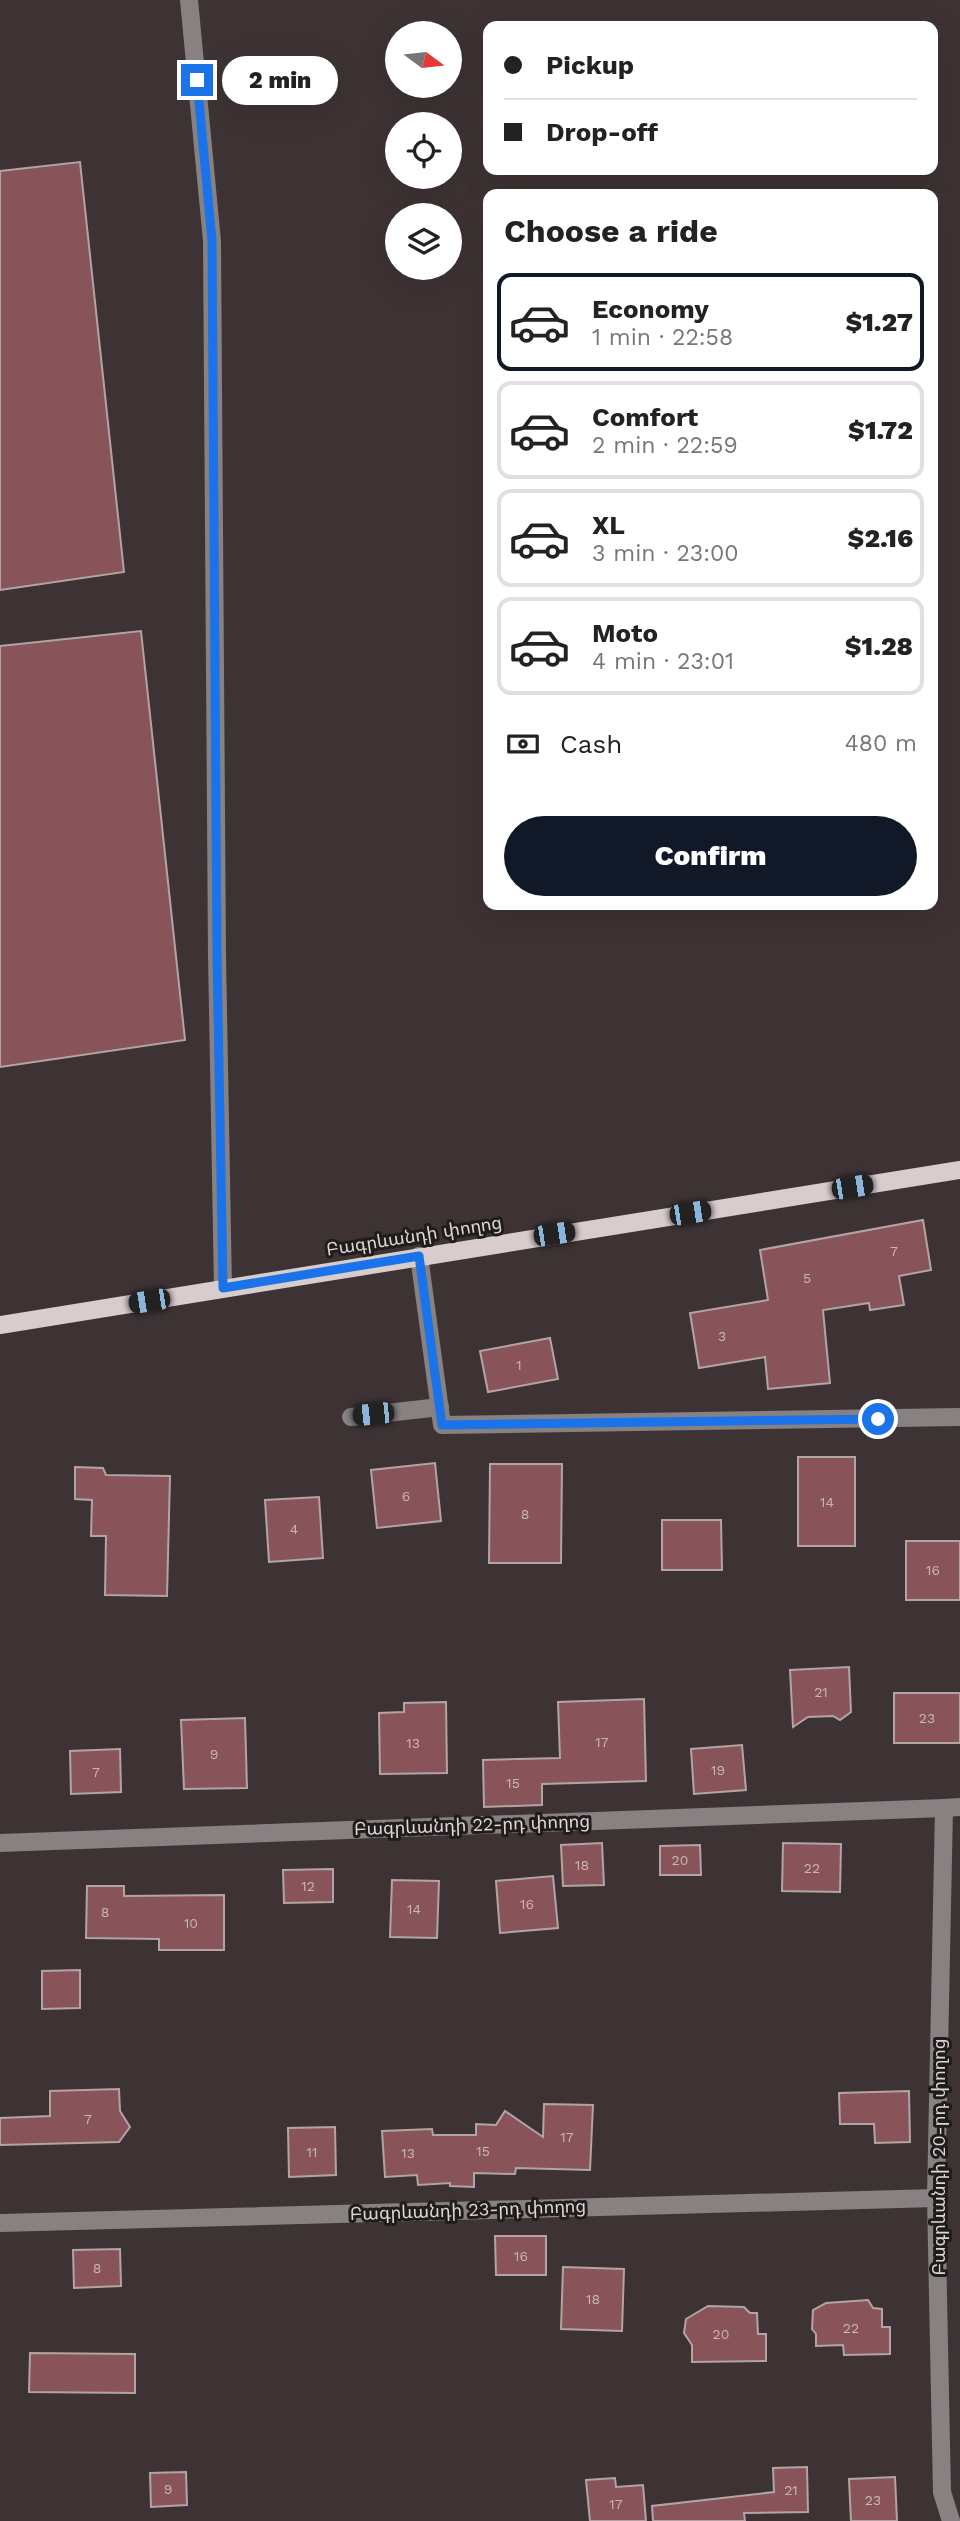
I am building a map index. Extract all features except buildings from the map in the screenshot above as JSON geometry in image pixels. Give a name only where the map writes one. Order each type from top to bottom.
[{"type":"main road","name":"Բագրևանդի փողոց","points":[[0,1325],[960,1170]]},
{"type":"street","points":[[188,0],[212,241],[216,941],[223,1288]]},
{"type":"street","points":[[419,1256],[442,1425],[960,1417]]},
{"type":"street","points":[[351,1417],[440,1406]]},
{"type":"street","name":"Բագրևանդի 22-րդ փողոց","points":[[0,1843],[952,1807]]},
{"type":"street","name":"Բագրևանդի 20-րդ փողոց","points":[[951,2521],[942,2492],[936,2198],[952,1807]]},
{"type":"street","name":"Բագրևանդի 23-րդ փողոց","points":[[0,2223],[936,2198]]},
{"type":"route","points":[[197,80],[212,241],[217,955],[223,1288],[419,1256],[442,1425],[878,1419]]}]
